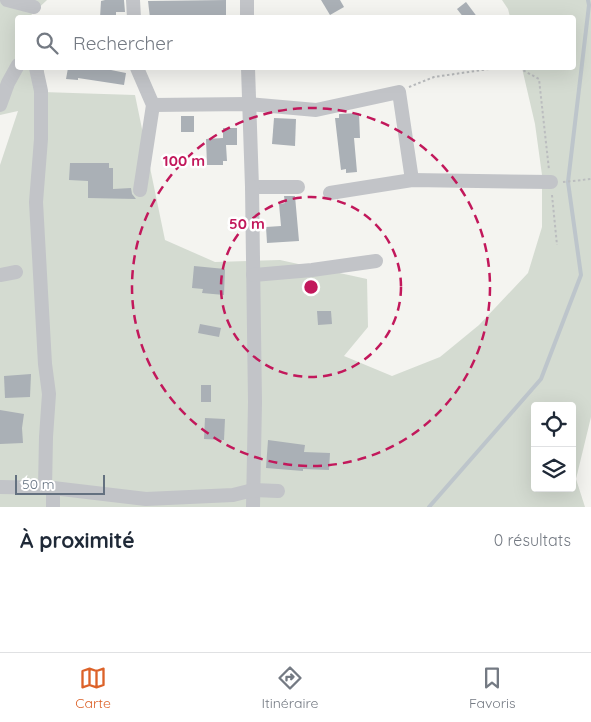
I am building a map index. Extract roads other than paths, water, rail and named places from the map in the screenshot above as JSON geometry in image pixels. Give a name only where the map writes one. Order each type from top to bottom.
[{"type":"street","points":[[7,0],[33,8]]},
{"type":"street","points":[[132,0],[134,15]]},
{"type":"street","points":[[246,0],[247,15]]},
{"type":"street","points":[[0,105],[15,70]]},
{"type":"street","points":[[36,70],[41,91],[41,139],[36,202],[45,364],[49,394],[46,437],[48,488],[53,507]]},
{"type":"street","points":[[138,70],[153,105],[140,190]]},
{"type":"street","points":[[248,70],[253,275],[253,507]]},
{"type":"street","points":[[153,105],[248,104],[316,110],[399,92],[412,180]]},
{"type":"street","points":[[330,193],[412,180],[551,182]]},
{"type":"street","points":[[252,188],[298,186]]},
{"type":"street","points":[[253,275],[312,270],[376,260]]},
{"type":"street","points":[[0,274],[16,272]]},
{"type":"street","points":[[0,487],[48,488],[146,503],[233,495],[254,490],[278,491]]},
{"type":"waterway","points":[[429,507],[541,379],[581,275],[568,182],[589,5],[588,0]]}]
